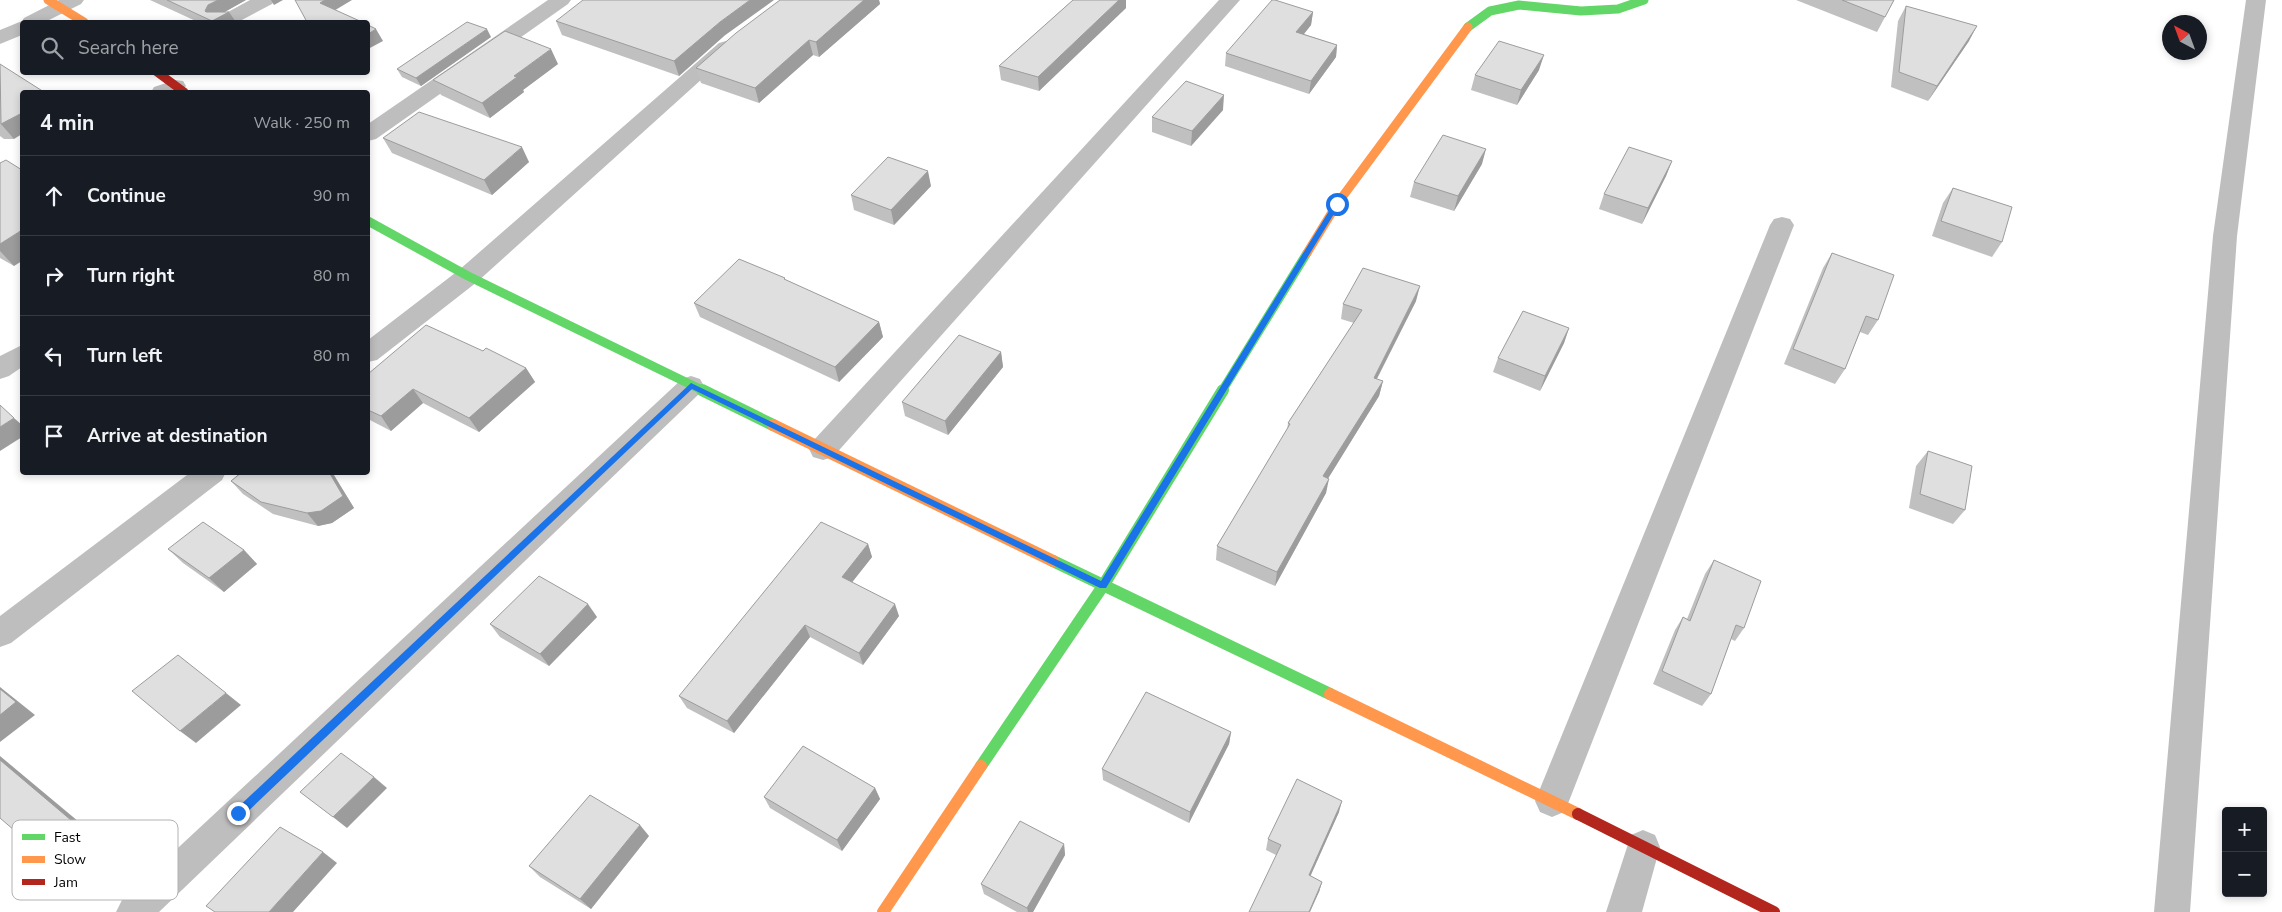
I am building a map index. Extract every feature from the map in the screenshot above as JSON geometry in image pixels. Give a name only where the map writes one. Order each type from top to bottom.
[{"type":"main road","points":[[883,912],[1103,586],[1337,204],[1468,26],[1490,11],[1519,5],[1581,11],[1618,8],[1644,0]]},
{"type":"main road","points":[[61,2],[82,20]]},
{"type":"main road","points":[[160,75],[174,90]]},
{"type":"main road","points":[[370,222],[468,276],[691,386],[1552,801],[1774,912]]},
{"type":"street","points":[[228,20],[266,0]]},
{"type":"street","points":[[370,133],[561,0]]},
{"type":"street","points":[[823,449],[1230,0]]},
{"type":"street","points":[[2172,912],[2225,236],[2256,0]]},
{"type":"street","points":[[34,20],[61,2]]},
{"type":"street","points":[[0,38],[20,28]]},
{"type":"street","points":[[370,351],[468,276],[732,42],[746,32]]},
{"type":"street","points":[[1552,801],[1782,225]]},
{"type":"street","points":[[0,369],[20,356]]},
{"type":"street","points":[[178,870],[691,386]]},
{"type":"street","points":[[0,634],[208,475]]},
{"type":"street","points":[[1624,912],[1643,847]]},
{"type":"street","points":[[134,912],[147,900]]},
{"type":"building","points":[[167,0],[218,0],[208,5],[205,11],[229,12],[214,20],[210,20]]},
{"type":"building","points":[[295,0],[325,0],[320,3],[358,20],[306,20]]},
{"type":"building","points":[[583,0],[750,0],[720,22],[674,61],[556,21]]},
{"type":"building","points":[[780,0],[864,0],[816,42],[809,40],[755,88],[696,68],[736,33]]},
{"type":"building","points":[[1073,0],[1119,0],[1038,77],[999,66]]},
{"type":"building","points":[[1272,0],[1313,12],[1296,32],[1337,45],[1311,81],[1226,53]]},
{"type":"building","points":[[1842,0],[1894,0],[1885,17]]},
{"type":"building","points":[[1906,6],[1977,26],[1937,86],[1899,72]]},
{"type":"building","points":[[467,22],[487,29],[416,78],[397,69]]},
{"type":"building","points":[[370,26],[376,29],[370,33]]},
{"type":"building","points":[[505,31],[551,49],[514,76],[517,77],[482,103],[433,80]]},
{"type":"building","points":[[1499,41],[1544,55],[1521,90],[1475,75]]},
{"type":"building","points":[[0,64],[41,90],[20,90],[20,114],[1,124]]},
{"type":"building","points":[[1186,81],[1224,95],[1192,131],[1152,117]]},
{"type":"building","points":[[419,112],[522,147],[484,180],[383,138]]},
{"type":"building","points":[[1443,135],[1486,149],[1458,196],[1414,182]]},
{"type":"building","points":[[1629,147],[1672,161],[1648,208],[1604,194]]},
{"type":"building","points":[[888,157],[928,171],[891,210],[851,195]]},
{"type":"building","points":[[6,160],[20,169],[20,231],[0,244],[0,163]]},
{"type":"building","points":[[1953,188],[2012,207],[2002,242],[1941,221]]},
{"type":"building","points":[[1832,253],[1894,275],[1878,320],[1866,316],[1845,369],[1793,349]]},
{"type":"building","points":[[739,259],[785,278],[879,322],[835,367],[694,303]]},
{"type":"building","points":[[1363,268],[1420,286],[1374,378],[1383,381],[1323,476],[1329,479],[1277,572],[1217,546],[1290,424],[1288,423],[1362,310],[1343,304]]},
{"type":"building","points":[[1523,311],[1569,328],[1545,376],[1498,358]]},
{"type":"building","points":[[426,325],[483,351],[486,348],[526,368],[469,418],[413,389],[381,416],[370,411],[370,372]]},
{"type":"building","points":[[959,335],[1001,352],[945,421],[902,402]]},
{"type":"building","points":[[0,405],[14,418],[0,427]]},
{"type":"building","points":[[1928,451],[1972,466],[1965,510],[1920,494]]},
{"type":"building","points":[[238,475],[331,475],[343,496],[321,511],[307,513],[261,502],[231,481]]},
{"type":"building","points":[[203,522],[244,550],[209,578],[168,549]]},
{"type":"building","points":[[821,522],[868,544],[842,577],[895,604],[859,653],[805,625],[727,721],[679,696]]},
{"type":"building","points":[[1714,560],[1761,581],[1744,628],[1736,625],[1711,694],[1662,671],[1683,617],[1690,621]]},
{"type":"building","points":[[539,576],[588,604],[540,654],[490,624]]},
{"type":"building","points":[[178,655],[226,693],[180,731],[132,691]]},
{"type":"building","points":[[0,689],[16,702],[0,715]]},
{"type":"building","points":[[1146,692],[1231,732],[1190,812],[1102,769]]},
{"type":"building","points":[[803,746],[875,788],[837,840],[764,797]]},
{"type":"building","points":[[341,753],[374,777],[333,817],[300,792]]},
{"type":"building","points":[[0,760],[71,820],[12,820],[12,828],[0,818]]},
{"type":"building","points":[[1297,779],[1342,801],[1309,875],[1322,882],[1309,912],[1249,912],[1281,845],[1268,839]]},
{"type":"building","points":[[590,795],[640,825],[580,899],[529,866]]},
{"type":"building","points":[[1020,821],[1064,844],[1027,908],[981,884]]},
{"type":"building","points":[[280,827],[323,852],[269,912],[215,912],[206,906]]},
{"type":"traffic: fast","points":[[1468,27],[1490,11],[1519,5],[1581,11],[1618,9],[1644,0]]},
{"type":"traffic: fast","points":[[370,222],[468,276],[773,425]]},
{"type":"traffic: fast","points":[[981,766],[1103,586],[1307,253]]},
{"type":"traffic: fast","points":[[1053,561],[1330,694]]},
{"type":"traffic: slow","points":[[48,0],[81,20]]},
{"type":"traffic: slow","points":[[1307,253],[1337,204],[1468,27]]},
{"type":"traffic: slow","points":[[773,425],[1053,561]]},
{"type":"traffic: slow","points":[[1330,694],[1578,814]]},
{"type":"traffic: slow","points":[[883,912],[981,766]]},
{"type":"traffic: jam","points":[[161,75],[181,90]]},
{"type":"traffic: jam","points":[[1578,814],[1774,912]]},
{"type":"route","points":[[238,813],[691,386],[1103,586],[1337,204]]}]
